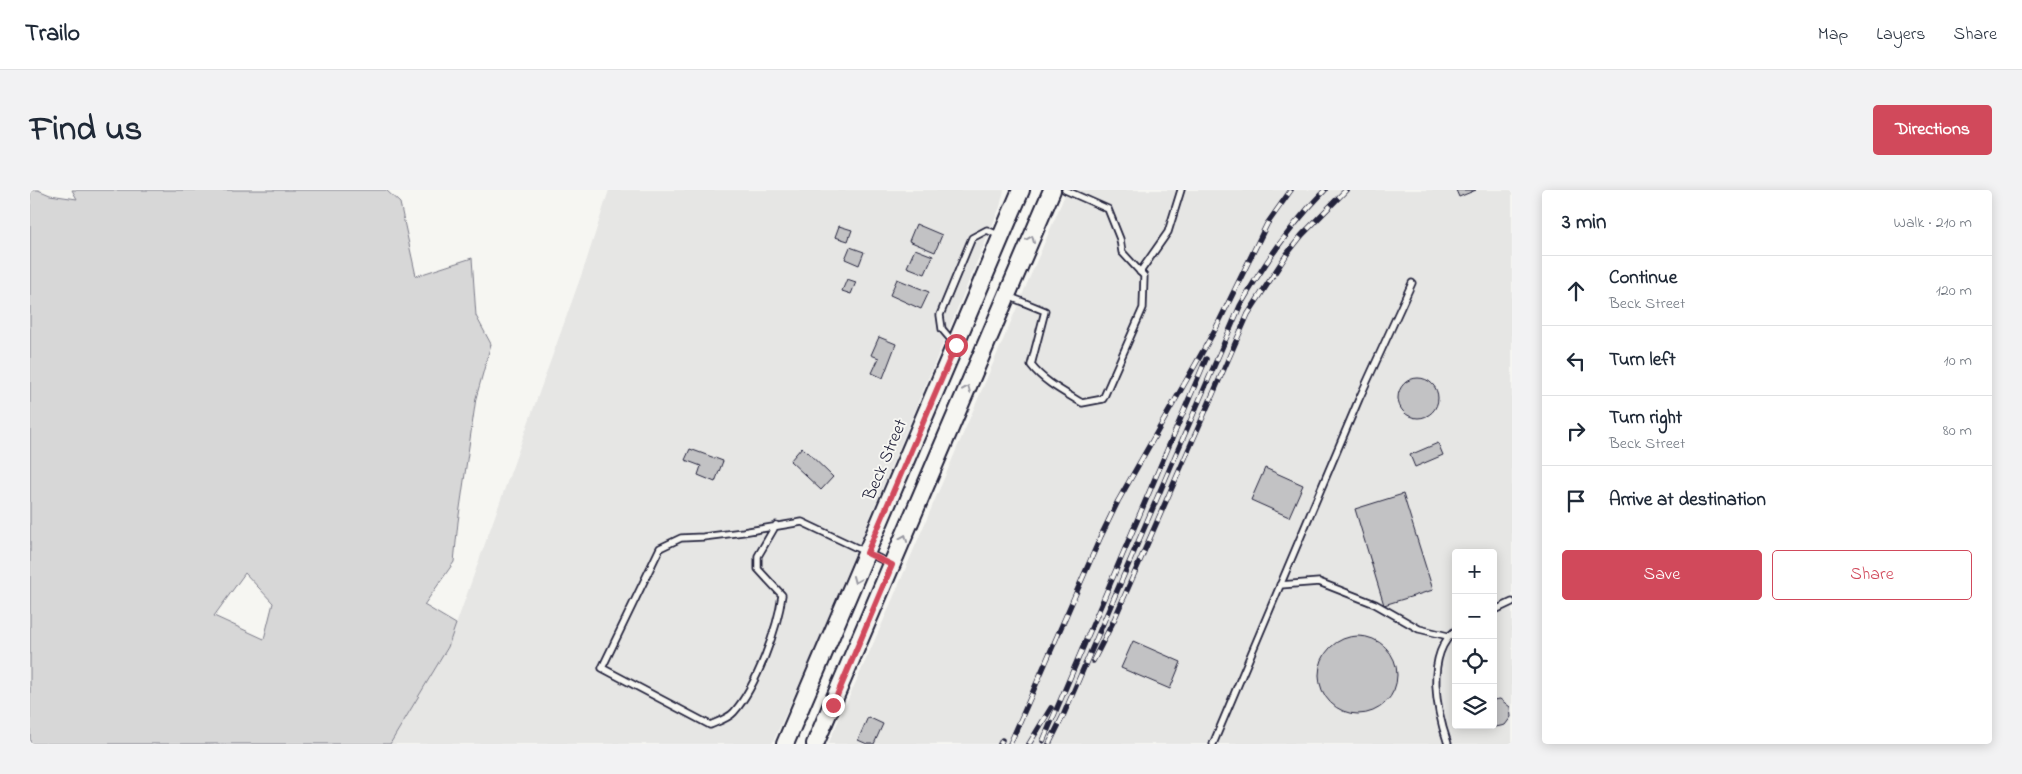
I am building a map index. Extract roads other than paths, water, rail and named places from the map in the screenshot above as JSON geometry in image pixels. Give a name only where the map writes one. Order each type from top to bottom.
[{"type":"main road","name":"Beck Street","points":[[785,744],[1022,190]]},
{"type":"main road","points":[[816,744],[1052,190]]},
{"type":"lane","points":[[1006,296],[1045,311],[1031,365],[1038,374],[1082,403],[1103,399],[1143,308],[1144,276],[1122,252],[1120,239],[1108,209],[1065,190]]},
{"type":"lane","points":[[1140,272],[1168,232],[1181,190]]},
{"type":"lane","points":[[956,345],[942,329],[940,315],[972,238],[987,230],[1002,237]]},
{"type":"lane","points":[[1213,744],[1359,399],[1412,283]]},
{"type":"lane","points":[[776,525],[758,556],[758,569],[782,595],[780,612],[755,679],[733,714],[710,725],[602,668],[660,548],[681,538],[743,532],[776,525],[802,522],[892,565]]},
{"type":"lane","points":[[1280,585],[1319,582],[1375,604],[1419,629],[1448,636]]},
{"type":"lane","points":[[1497,609],[1512,602]]},
{"type":"lane","points":[[1448,744],[1439,718],[1436,667],[1448,636],[1452,633]]},
{"type":"railway","points":[[1010,744],[1118,501],[1216,328],[1267,224],[1291,190]]},
{"type":"railway","points":[[1049,744],[1063,716],[1240,306],[1279,245],[1325,190]]},
{"type":"railway","points":[[1093,661],[1114,620],[1248,314],[1287,254],[1302,235],[1346,190]]},
{"type":"railway","points":[[1043,741],[1206,359]]},
{"type":"railway","points":[[1029,744],[1051,708]]},
{"type":"railway","points":[[1000,744],[1002,740]]}]
